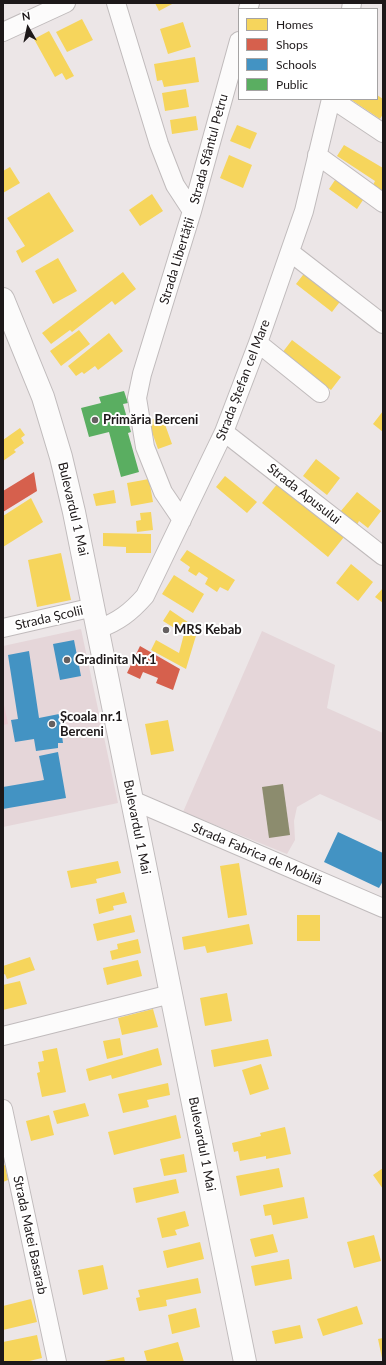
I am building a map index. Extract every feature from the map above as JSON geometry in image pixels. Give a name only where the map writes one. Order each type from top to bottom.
[{"type":"main road","name":"Bulevardul 1 Mai","points":[[3,300],[33,368],[52,424],[68,485],[94,607],[246,1362]]},
{"type":"street","points":[[3,32],[66,3]]},
{"type":"street","name":"Strada Libertății","points":[[116,3],[159,144],[175,185],[192,211],[142,374],[137,398],[145,447],[154,474],[163,492],[182,520]]},
{"type":"street","name":"Strada Sfântul Petru","points":[[192,211],[238,45]]},
{"type":"street","name":"Strada Ștefan cel Mare","points":[[98,629],[115,623],[126,616],[145,596],[224,432],[258,343],[304,211],[331,100]]},
{"type":"street","points":[[333,100],[383,133]]},
{"type":"street","points":[[317,155],[383,203]]},
{"type":"street","points":[[290,252],[383,324]]},
{"type":"street","points":[[258,343],[320,393]]},
{"type":"street","name":"Strada Apusului","points":[[224,432],[383,556]]},
{"type":"street","name":"Strada Școlii","points":[[3,628],[94,607]]},
{"type":"street","name":"Strada Fabrica de Mobilă","points":[[132,800],[383,908]]},
{"type":"street","points":[[3,1036],[171,994]]},
{"type":"street","name":"Strada Matei Basarab","points":[[3,1109],[57,1362]]},
{"type":"shaded area","name":"Școala nr.1 Berceni","points":[[81,629],[118,803],[3,827],[3,646]]},
{"type":"shaded area","points":[[262,631],[335,665],[327,708],[383,733],[383,822],[320,794],[297,807],[294,821],[295,840],[287,854],[183,812]]},
{"type":"shaded area","points":[[3,700],[8,724],[3,725]]},
{"type":"building: Homes","points":[[155,3],[174,3],[159,11]]},
{"type":"building: Homes","points":[[82,19],[93,40],[67,52],[56,32]]},
{"type":"building: Homes","points":[[183,22],[191,47],[168,54],[160,29]]},
{"type":"building: Homes","points":[[49,31],[74,76],[66,80],[62,73],[55,77],[34,39]]},
{"type":"building: Homes","points":[[195,57],[199,82],[164,87],[162,80],[157,81],[154,64]]},
{"type":"building: Homes","points":[[186,89],[189,107],[165,111],[162,93]]},
{"type":"building: Homes","points":[[378,96],[383,99],[383,114],[380,119],[352,100],[378,100]]},
{"type":"building: Homes","points":[[196,116],[198,130],[172,134],[170,120]]},
{"type":"building: Homes","points":[[237,125],[257,133],[250,149],[230,141]]},
{"type":"building: Homes","points":[[344,145],[383,168],[383,193],[372,187],[375,181],[337,156]]},
{"type":"building: Homes","points":[[229,155],[252,165],[243,188],[220,178]]},
{"type":"building: Homes","points":[[10,167],[20,183],[3,193],[3,171]]},
{"type":"building: Homes","points":[[339,174],[367,194],[357,209],[329,189]]},
{"type":"building: Homes","points":[[49,192],[74,231],[22,263],[16,251],[25,246],[7,218]]},
{"type":"building: Homes","points":[[152,194],[163,211],[140,226],[129,210]]},
{"type":"building: Homes","points":[[58,258],[77,291],[53,304],[35,271]]},
{"type":"building: Homes","points":[[306,271],[342,299],[332,312],[296,284]]},
{"type":"building: Homes","points":[[123,272],[136,289],[115,305],[112,301],[72,332],[70,330],[51,344],[42,333]]},
{"type":"building: Homes","points":[[79,330],[90,344],[61,366],[50,351]]},
{"type":"building: Homes","points":[[109,333],[123,351],[98,370],[95,366],[84,374],[82,372],[76,376],[68,366]]},
{"type":"building: Homes","points":[[292,340],[341,377],[331,390],[282,353]]},
{"type":"building: Homes","points":[[383,411],[383,432],[373,424]]},
{"type":"building: Homes","points":[[162,416],[172,444],[158,449],[148,421]]},
{"type":"building: Homes","points":[[20,428],[25,435],[21,438],[24,443],[14,450],[16,452],[3,461],[3,440]]},
{"type":"building: Homes","points":[[316,459],[340,478],[327,495],[303,476]]},
{"type":"building: Homes","points":[[225,476],[257,502],[247,513],[216,487]]},
{"type":"building: Homes","points":[[149,479],[153,502],[131,506],[127,483]]},
{"type":"building: Homes","points":[[278,483],[344,537],[328,557],[262,503]]},
{"type":"building: Homes","points":[[114,490],[116,503],[96,506],[93,494]]},
{"type":"building: Homes","points":[[357,492],[381,511],[368,528],[359,521],[357,525],[340,512]]},
{"type":"building: Homes","points":[[31,498],[43,522],[3,547],[3,516]]},
{"type":"building: Homes","points":[[151,512],[153,530],[137,532],[136,521],[141,520],[140,513]]},
{"type":"building: Homes","points":[[103,533],[151,534],[151,553],[126,553],[126,547],[103,546]]},
{"type":"building: Homes","points":[[187,550],[235,580],[228,591],[220,587],[217,592],[205,584],[208,578],[199,572],[196,576],[188,571],[190,567],[180,560]]},
{"type":"building: Homes","points":[[61,553],[71,600],[37,607],[28,560]]},
{"type":"building: Homes","points":[[351,564],[373,582],[358,601],[336,583]]},
{"type":"building: Homes","points":[[174,575],[204,594],[193,613],[162,594]]},
{"type":"building: Homes","points":[[383,588],[383,603],[375,597]]},
{"type":"building: Homes","points":[[170,610],[198,629],[186,669],[151,650],[156,640],[179,653],[184,634],[163,621]]},
{"type":"building: Homes","points":[[168,720],[174,751],[151,755],[145,724]]},
{"type":"building: Homes","points":[[118,861],[121,873],[96,879],[97,883],[71,888],[67,871]]},
{"type":"building: Homes","points":[[239,863],[247,915],[228,918],[220,866]]},
{"type":"building: Homes","points":[[124,892],[127,903],[113,906],[114,910],[99,914],[96,899]]},
{"type":"building: Homes","points":[[131,915],[135,932],[97,941],[93,924]]},
{"type":"building: Homes","points":[[297,915],[320,915],[320,941],[297,941]]},
{"type":"building: Homes","points":[[249,924],[253,944],[207,953],[205,946],[184,950],[182,937]]},
{"type":"building: Homes","points":[[138,939],[141,953],[112,960],[110,951],[118,949],[117,944]]},
{"type":"building: Homes","points":[[30,957],[35,970],[7,979],[5,974],[3,975],[3,966]]},
{"type":"building: Homes","points":[[138,960],[142,976],[107,985],[103,968]]},
{"type":"building: Homes","points":[[20,981],[27,1004],[3,1010],[3,985]]},
{"type":"building: Homes","points":[[227,993],[232,1021],[205,1026],[200,998]]},
{"type":"building: Homes","points":[[153,1009],[158,1027],[122,1035],[118,1018]]},
{"type":"building: Homes","points":[[120,1038],[123,1055],[107,1059],[103,1041]]},
{"type":"building: Homes","points":[[268,1039],[272,1056],[214,1067],[211,1050]]},
{"type":"building: Homes","points":[[57,1048],[66,1092],[42,1097],[37,1073],[40,1072],[38,1062],[44,1061],[42,1051]]},
{"type":"building: Homes","points":[[158,1048],[162,1065],[112,1079],[111,1075],[89,1081],[86,1069]]},
{"type":"building: Homes","points":[[261,1064],[269,1089],[250,1095],[242,1070]]},
{"type":"building: Homes","points":[[168,1083],[170,1095],[147,1100],[149,1107],[123,1113],[118,1094]]},
{"type":"building: Homes","points":[[85,1103],[89,1116],[57,1124],[53,1111]]},
{"type":"building: Homes","points":[[49,1115],[54,1135],[31,1141],[26,1121]]},
{"type":"building: Homes","points":[[176,1115],[181,1138],[114,1155],[108,1132]]},
{"type":"building: Homes","points":[[285,1127],[291,1154],[266,1159],[266,1156],[240,1161],[238,1151],[234,1152],[232,1143],[261,1136],[260,1133]]},
{"type":"building: Homes","points":[[184,1154],[187,1172],[164,1176],[160,1159]]},
{"type":"building: Homes","points":[[5,1165],[8,1180],[3,1182],[3,1166]]},
{"type":"building: Homes","points":[[279,1168],[283,1187],[240,1196],[236,1176]]},
{"type":"building: Homes","points":[[383,1168],[383,1189],[373,1175]]},
{"type":"building: Homes","points":[[176,1179],[179,1193],[136,1203],[133,1188]]},
{"type":"building: Homes","points":[[304,1197],[308,1218],[273,1225],[271,1215],[265,1216],[263,1205]]},
{"type":"building: Homes","points":[[185,1211],[189,1226],[175,1230],[177,1235],[162,1238],[157,1218]]},
{"type":"building: Homes","points":[[273,1234],[278,1252],[255,1257],[250,1239]]},
{"type":"building: Homes","points":[[374,1235],[381,1261],[354,1268],[347,1242]]},
{"type":"building: Homes","points":[[200,1242],[204,1259],[167,1268],[163,1251]]},
{"type":"building: Homes","points":[[289,1259],[292,1279],[255,1286],[251,1266]]},
{"type":"building: Homes","points":[[103,1265],[108,1289],[83,1295],[78,1270]]},
{"type":"building: Homes","points":[[198,1278],[201,1293],[166,1300],[167,1306],[139,1311],[136,1298],[140,1297],[138,1290]]},
{"type":"building: Homes","points":[[31,1299],[37,1322],[3,1330],[3,1306]]},
{"type":"building: Homes","points":[[357,1306],[363,1324],[323,1336],[317,1319]]},
{"type":"building: Homes","points":[[196,1308],[200,1327],[172,1334],[168,1315]]},
{"type":"building: Homes","points":[[300,1325],[303,1338],[275,1344],[272,1331]]},
{"type":"building: Homes","points":[[37,1335],[42,1358],[25,1362],[3,1362],[3,1342]]},
{"type":"building: Homes","points":[[383,1338],[383,1358],[382,1358],[378,1339]]},
{"type":"building: Homes","points":[[178,1342],[184,1362],[147,1362],[144,1351]]},
{"type":"building: Homes","points":[[124,1357],[125,1362],[104,1362],[104,1361]]},
{"type":"building: Shops","points":[[34,472],[37,491],[3,512],[3,491]]},
{"type":"building: Shops","points":[[140,646],[180,669],[173,690],[156,683],[158,678],[143,672],[140,679],[127,673]]},
{"type":"building: Schools","name":"Gradinita Nr.1","points":[[74,640],[81,676],[60,680],[53,644]]},
{"type":"building: Schools","points":[[29,651],[39,718],[59,714],[63,743],[58,743],[58,748],[36,751],[34,739],[15,742],[11,720],[18,719],[8,655]]},
{"type":"building: Schools","points":[[58,752],[66,798],[3,809],[3,787],[44,780],[39,756]]},
{"type":"building: Schools","points":[[338,832],[383,853],[383,881],[379,888],[324,862]]},
{"type":"building: Public","points":[[124,391],[128,403],[123,404],[131,432],[128,433],[139,472],[121,477],[109,432],[89,437],[81,408],[101,403],[99,397]]},
{"type":"building: Industry","points":[[283,784],[290,835],[269,838],[262,787]]},
{"type":"place","name":"Primăria Berceni","points":[[95,420]]},
{"type":"place","name":"MRS Kebab","points":[[166,630]]},
{"type":"place","name":"Gradinita Nr.1","points":[[67,660]]},
{"type":"place","name":"Școala nr.1 Berceni","points":[[52,724]]}]
